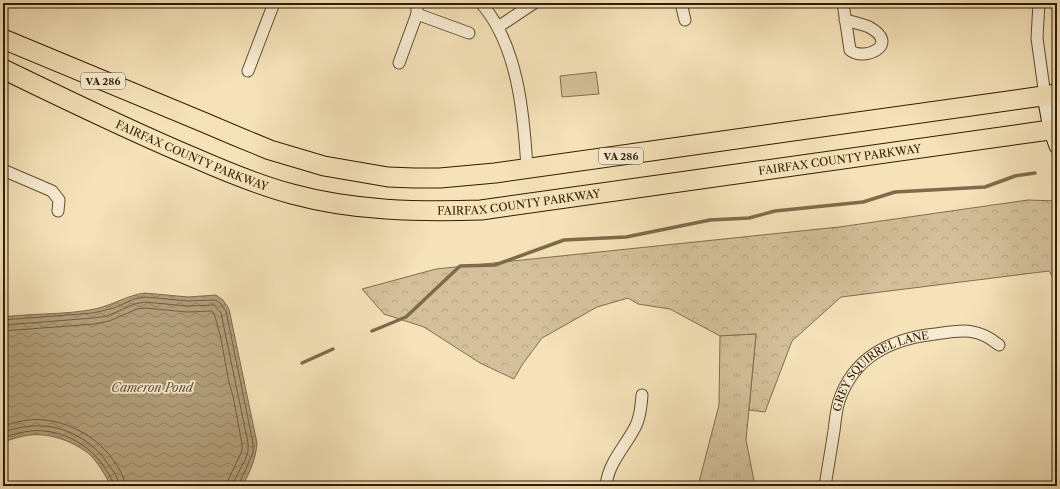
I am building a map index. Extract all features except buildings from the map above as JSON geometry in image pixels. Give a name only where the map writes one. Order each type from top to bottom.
[{"type":"highway","points":[[3,26],[203,122]]},
{"type":"highway","name":"VA 286","points":[[3,39],[270,150],[324,166],[388,177],[440,178],[527,169],[1051,95]]},
{"type":"highway","name":"FAIRFAX COUNTY PARKWAY","points":[[3,69],[134,131],[238,177],[293,195],[337,204],[375,209],[436,212],[481,210],[1055,135]]},
{"type":"highway","points":[[3,82],[134,131]]},
{"type":"street","points":[[248,71],[274,3]]},
{"type":"street","points":[[399,63],[417,14],[418,3]]},
{"type":"street","points":[[481,3],[498,27],[510,59],[523,123],[527,169]]},
{"type":"street","points":[[498,27],[534,3]]},
{"type":"street","points":[[681,3],[685,20]]},
{"type":"street","points":[[843,3],[845,20]]},
{"type":"street","points":[[1039,3],[1037,38],[1051,95],[1055,135]]},
{"type":"street","points":[[417,14],[469,33]]},
{"type":"street","points":[[3,170],[52,191],[59,200],[58,211]]},
{"type":"street","name":"GREY SQUIRREL LANE","points":[[825,486],[839,402],[844,388],[852,375],[863,362],[889,344],[927,335],[968,330],[979,332],[990,337],[999,345]]},
{"type":"street","points":[[606,486],[610,469],[634,430],[639,418],[642,405],[642,395]]},
{"type":"green space","points":[[596,72],[599,94],[562,97],[560,76]]},
{"type":"green space","points":[[1028,200],[1057,201],[1057,284],[1049,271],[841,297],[792,341],[765,412],[749,410],[756,334],[720,336],[670,309],[638,304],[628,298],[597,307],[542,338],[522,365],[514,379],[480,363],[424,327],[384,314],[362,289],[436,269],[839,227]]},
{"type":"green space","points":[[756,334],[746,440],[755,486],[698,486],[719,405],[720,336]]},
{"type":"water","name":"Cameron Pond","points":[[145,293],[188,297],[216,295],[223,300],[229,309],[257,443],[252,465],[242,486],[111,486],[95,460],[82,449],[68,442],[45,435],[30,435],[3,442],[3,317],[95,309]]},
{"type":"waterway","points":[[372,331],[406,317],[460,266],[495,265],[564,240],[626,237],[710,220],[749,218],[775,211],[863,202],[895,192],[985,187],[1015,176],[1035,173]]},
{"type":"waterway","points":[[302,363],[333,349]]}]
